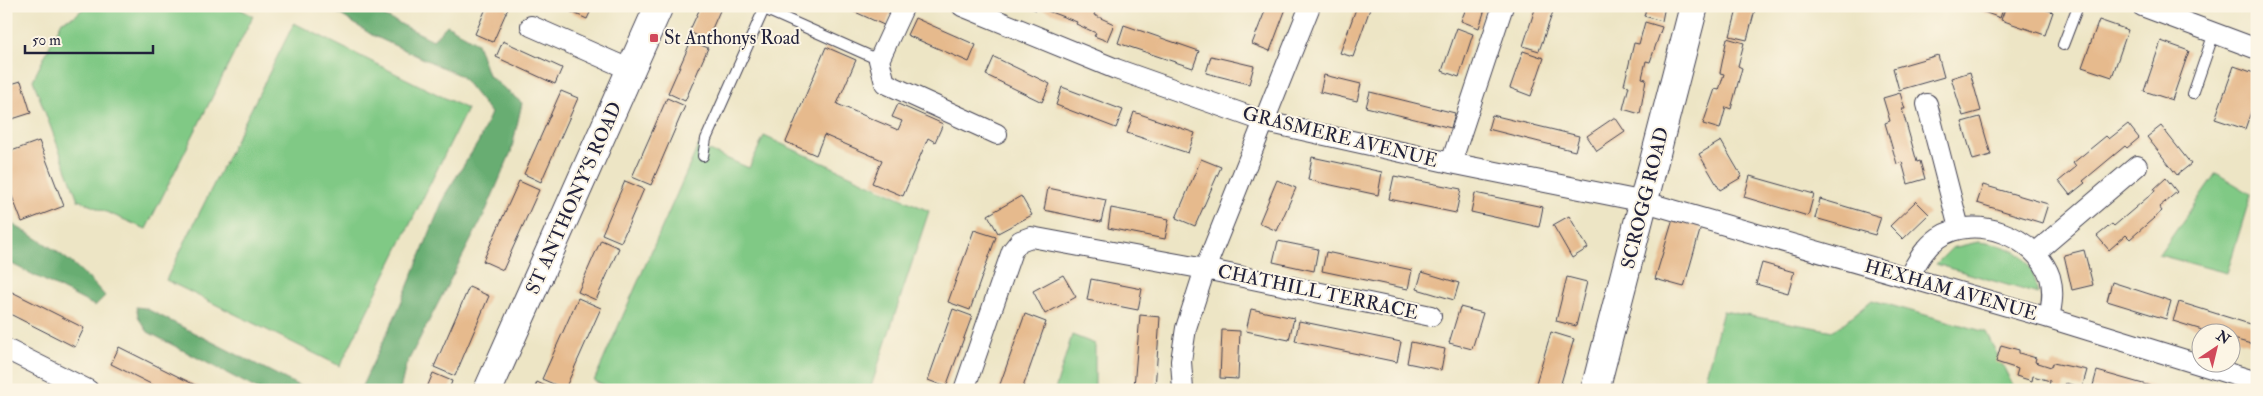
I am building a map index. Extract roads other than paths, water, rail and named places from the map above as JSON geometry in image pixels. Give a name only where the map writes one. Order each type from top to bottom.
[{"type":"street","name":"ST ANTHONY'S ROAD","points":[[488,390],[659,6]]},
{"type":"street","points":[[904,6],[879,60],[885,83],[997,134]]},
{"type":"street","name":"GRASMERE AVENUE","points":[[962,6],[984,10],[1116,69],[1266,122],[1451,163],[1645,202]]},
{"type":"street","points":[[1183,390],[1181,360],[1186,328],[1205,269],[1266,122],[1310,6]]},
{"type":"street","points":[[1451,163],[1503,6]]},
{"type":"street","name":"SCROGG ROAD","points":[[1595,390],[1694,6]]},
{"type":"street","points":[[2142,6],[2257,49]]},
{"type":"street","points":[[532,26],[631,70]]},
{"type":"street","points":[[1927,104],[1959,228]]},
{"type":"street","points":[[2035,253],[2137,166]]},
{"type":"street","name":"HEXHAM AVENUE","points":[[1645,202],[2048,318],[2257,382]]},
{"type":"street","points":[[1908,278],[1922,253],[1938,238],[1959,228],[1981,228],[2000,233],[2021,241],[2035,253],[2050,276],[2053,296],[2048,318]]},
{"type":"street","name":"CHATHILL TERRACE","points":[[964,390],[1012,251],[1020,241],[1031,237],[1205,269],[1431,316]]},
{"type":"street","points":[[6,349],[77,387]]},
{"type":"lane","points":[[2063,45],[2078,6]]},
{"type":"lane","points":[[703,156],[706,138],[764,9],[879,60]]},
{"type":"lane","points":[[2193,94],[2214,33]]},
{"type":"place","name":"St Anthonys Road","points":[[654,38]]}]
